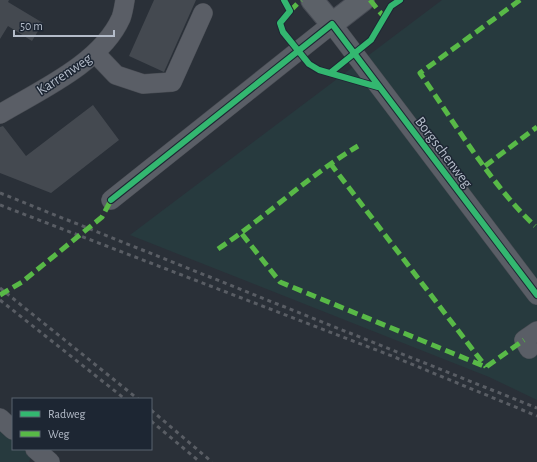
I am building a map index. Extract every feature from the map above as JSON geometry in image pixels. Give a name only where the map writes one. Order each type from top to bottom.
[{"type":"main road","name":"Borgschenweg","points":[[312,0],[332,24]]},
{"type":"main road","points":[[332,24],[363,0]]},
{"type":"street","name":"Karrenweg","points":[[0,114],[67,74],[95,53],[111,36],[122,17],[125,0]]},
{"type":"street","points":[[95,53],[116,75],[143,84],[172,82],[203,13]]},
{"type":"street","points":[[111,200],[332,24]]},
{"type":"street","name":"Borgschenweg","points":[[332,24],[537,295]]},
{"type":"street","points":[[529,349],[524,340],[537,331]]},
{"type":"street","points":[[0,418],[12,429]]},
{"type":"street","points":[[36,450],[50,462]]},
{"type":"green space","points":[[442,0],[537,0],[537,400],[489,377],[130,235]]},
{"type":"green space","points":[[0,426],[12,436],[12,450],[27,450],[32,454],[29,462],[0,462]]},
{"type":"building","points":[[0,0],[9,0],[8,2],[43,23],[32,41],[8,26],[0,39]]},
{"type":"building","points":[[154,0],[196,0],[164,72],[129,56]]},
{"type":"building","points":[[93,105],[119,140],[51,193],[0,173],[0,127],[3,126],[26,156]]},
{"type":"railway","points":[[0,193],[537,408]]},
{"type":"railway","points":[[0,205],[392,356],[537,416]]},
{"type":"railway","points":[[0,288],[137,398]]},
{"type":"railway","points":[[0,300],[124,398]]},
{"type":"railway","points":[[152,411],[212,462]]},
{"type":"railway","points":[[152,422],[200,462]]},
{"type":"marked path","points":[[290,11],[301,0]]},
{"type":"marked path","points":[[370,0],[384,17]]},
{"type":"marked path","points":[[520,0],[420,73],[489,173],[519,210],[535,226]]},
{"type":"marked path","points":[[485,166],[537,127]]},
{"type":"marked path","points":[[218,249],[253,224],[304,183],[358,146]]},
{"type":"marked path","points":[[330,163],[486,367]]},
{"type":"marked path","points":[[0,295],[22,282],[102,217],[111,200]]},
{"type":"marked path","points":[[242,234],[280,282],[486,367],[524,340]]},
{"type":"cycle path","points":[[284,0],[290,11],[280,23],[283,32],[309,64],[319,70],[378,87]]},
{"type":"cycle path","points":[[330,73],[371,40],[391,6],[400,0]]},
{"type":"cycle path","points":[[111,200],[332,24],[537,295]]}]
